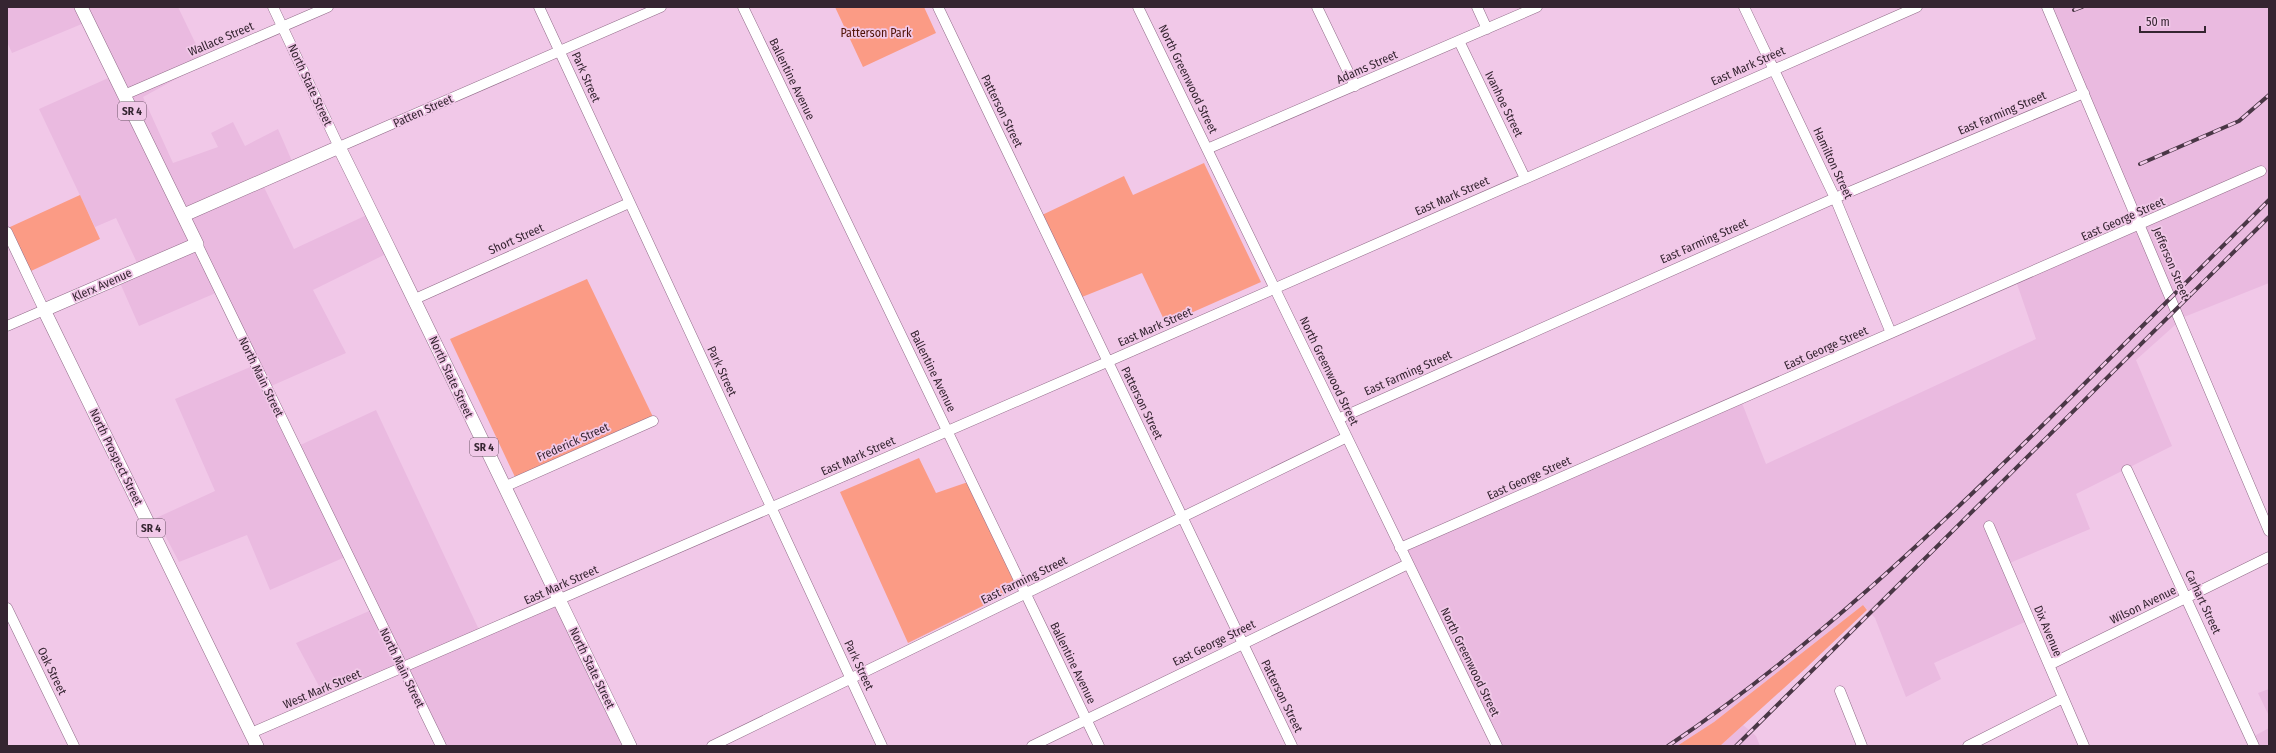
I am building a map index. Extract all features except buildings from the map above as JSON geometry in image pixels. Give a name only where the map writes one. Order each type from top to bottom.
[{"type":"main road","name":"North Main Street","points":[[81,7],[197,244]]},
{"type":"main road","name":"Patten Street","points":[[184,215],[339,147]]},
{"type":"main road","name":"North State Street","points":[[339,147],[415,299],[504,487],[630,746]]},
{"type":"main road","name":"Klerx Avenue","points":[[44,310],[197,244]]},
{"type":"main road","name":"North Prospect Street","points":[[44,310],[258,746]]},
{"type":"street","name":"North State Street","points":[[273,7],[339,147]]},
{"type":"street","name":"Wallace Street","points":[[124,95],[328,7]]},
{"type":"street","name":"Park Street","points":[[540,7],[882,746]]},
{"type":"street","name":"Patten Street","points":[[339,147],[661,7]]},
{"type":"street","name":"Ballentine Avenue","points":[[743,7],[1099,746]]},
{"type":"street","name":"Patterson Street","points":[[938,7],[1292,746]]},
{"type":"street","name":"North Greenwood Street","points":[[1138,7],[1497,746]]},
{"type":"street","points":[[1317,7],[1355,86]]},
{"type":"street","points":[[1476,7],[1487,29]]},
{"type":"street","name":"Adams Street","points":[[1207,150],[1537,7]]},
{"type":"street","name":"Hamilton Street","points":[[1744,7],[1775,69],[1835,198],[1891,333]]},
{"type":"street","name":"East Mark Street","points":[[402,669],[1275,289],[1917,7]]},
{"type":"street","name":"Jefferson Street","points":[[2048,7],[2269,531]]},
{"type":"street","name":"Ivanhoe Street","points":[[1459,41],[1525,178]]},
{"type":"street","name":"East Farming Street","points":[[1338,419],[1835,198],[2084,93]]},
{"type":"street","name":"East George Street","points":[[1400,548],[2141,225],[2261,171]]},
{"type":"street","name":"Short Street","points":[[415,299],[629,202]]},
{"type":"street","name":"North Prospect Street","points":[[7,232],[44,310]]},
{"type":"street","name":"North Main Street","points":[[197,244],[402,669],[441,746]]},
{"type":"street","name":"Klerx Avenue","points":[[7,326],[44,310]]},
{"type":"street","name":"Frederick Street","points":[[504,487],[653,421]]},
{"type":"street","name":"East Farming Street","points":[[712,746],[1347,438]]},
{"type":"street","name":"Carhart Street","points":[[2127,470],[2254,746]]},
{"type":"street","name":"Dix Avenue","points":[[1989,526],[2084,746]]},
{"type":"street","name":"Wilson Avenue","points":[[2049,665],[2269,557]]},
{"type":"street","name":"East George Street","points":[[1032,746],[1408,564]]},
{"type":"street","name":"Oak Street","points":[[7,608],[11,625],[74,746]]},
{"type":"street","name":"West Mark Street","points":[[251,733],[402,669]]},
{"type":"street","points":[[1840,692],[1862,746]]},
{"type":"street","points":[[1968,746],[2063,698]]},
{"type":"shaded area","points":[[7,7],[178,7],[205,63],[143,97],[173,163],[218,147],[211,133],[233,122],[245,146],[278,129],[295,168],[261,181],[294,249],[371,213],[392,251],[313,290],[346,353],[269,387],[296,447],[376,410],[481,634],[559,602],[631,746],[442,746],[405,670],[328,703],[296,643],[376,608],[352,554],[270,590],[247,535],[179,562],[156,518],[215,491],[175,399],[255,365],[218,292],[139,326],[117,276],[139,267],[116,218],[95,227],[39,109],[115,75],[89,21],[12,53],[7,42]]},
{"type":"shaded area","points":[[2047,7],[2269,7],[2269,283],[2184,317],[2136,360],[2172,446],[2076,494],[2090,529],[2005,565],[2027,621],[1934,663],[1941,679],[1906,697],[1875,618],[1863,605],[1714,722],[1677,746],[1496,746],[1399,547],[1740,398],[1766,464],[2036,339],[2015,278],[2139,224]]},
{"type":"shaded area","points":[[2269,689],[2269,716],[2258,693]]},
{"type":"shaded area","points":[[1743,725],[1756,736],[1760,746],[1720,746]]},
{"type":"shaded area","points":[[2269,728],[2269,746],[2250,746],[2247,740]]},
{"type":"green space","name":"Patterson Park","points":[[835,7],[924,7],[936,33],[863,67]]},
{"type":"green space","points":[[1204,163],[1261,282],[1166,324],[1142,273],[1082,297],[1042,215],[1124,176],[1133,195]]},
{"type":"green space","points":[[80,195],[100,239],[31,271],[10,227]]},
{"type":"green space","points":[[587,279],[653,417],[515,477],[450,339]]},
{"type":"green space","points":[[919,458],[936,493],[968,482],[1019,588],[908,643],[840,492]]},
{"type":"green space","points":[[1863,605],[1867,610],[1720,746],[1677,746],[1714,722]]},
{"type":"railway","points":[[2074,10],[2082,7]]},
{"type":"railway","points":[[2140,164],[2239,121],[2269,95]]},
{"type":"railway","points":[[1668,746],[1720,709],[1820,631],[1915,548],[2052,416],[2269,200]]},
{"type":"railway","points":[[1736,746],[2269,217]]}]
